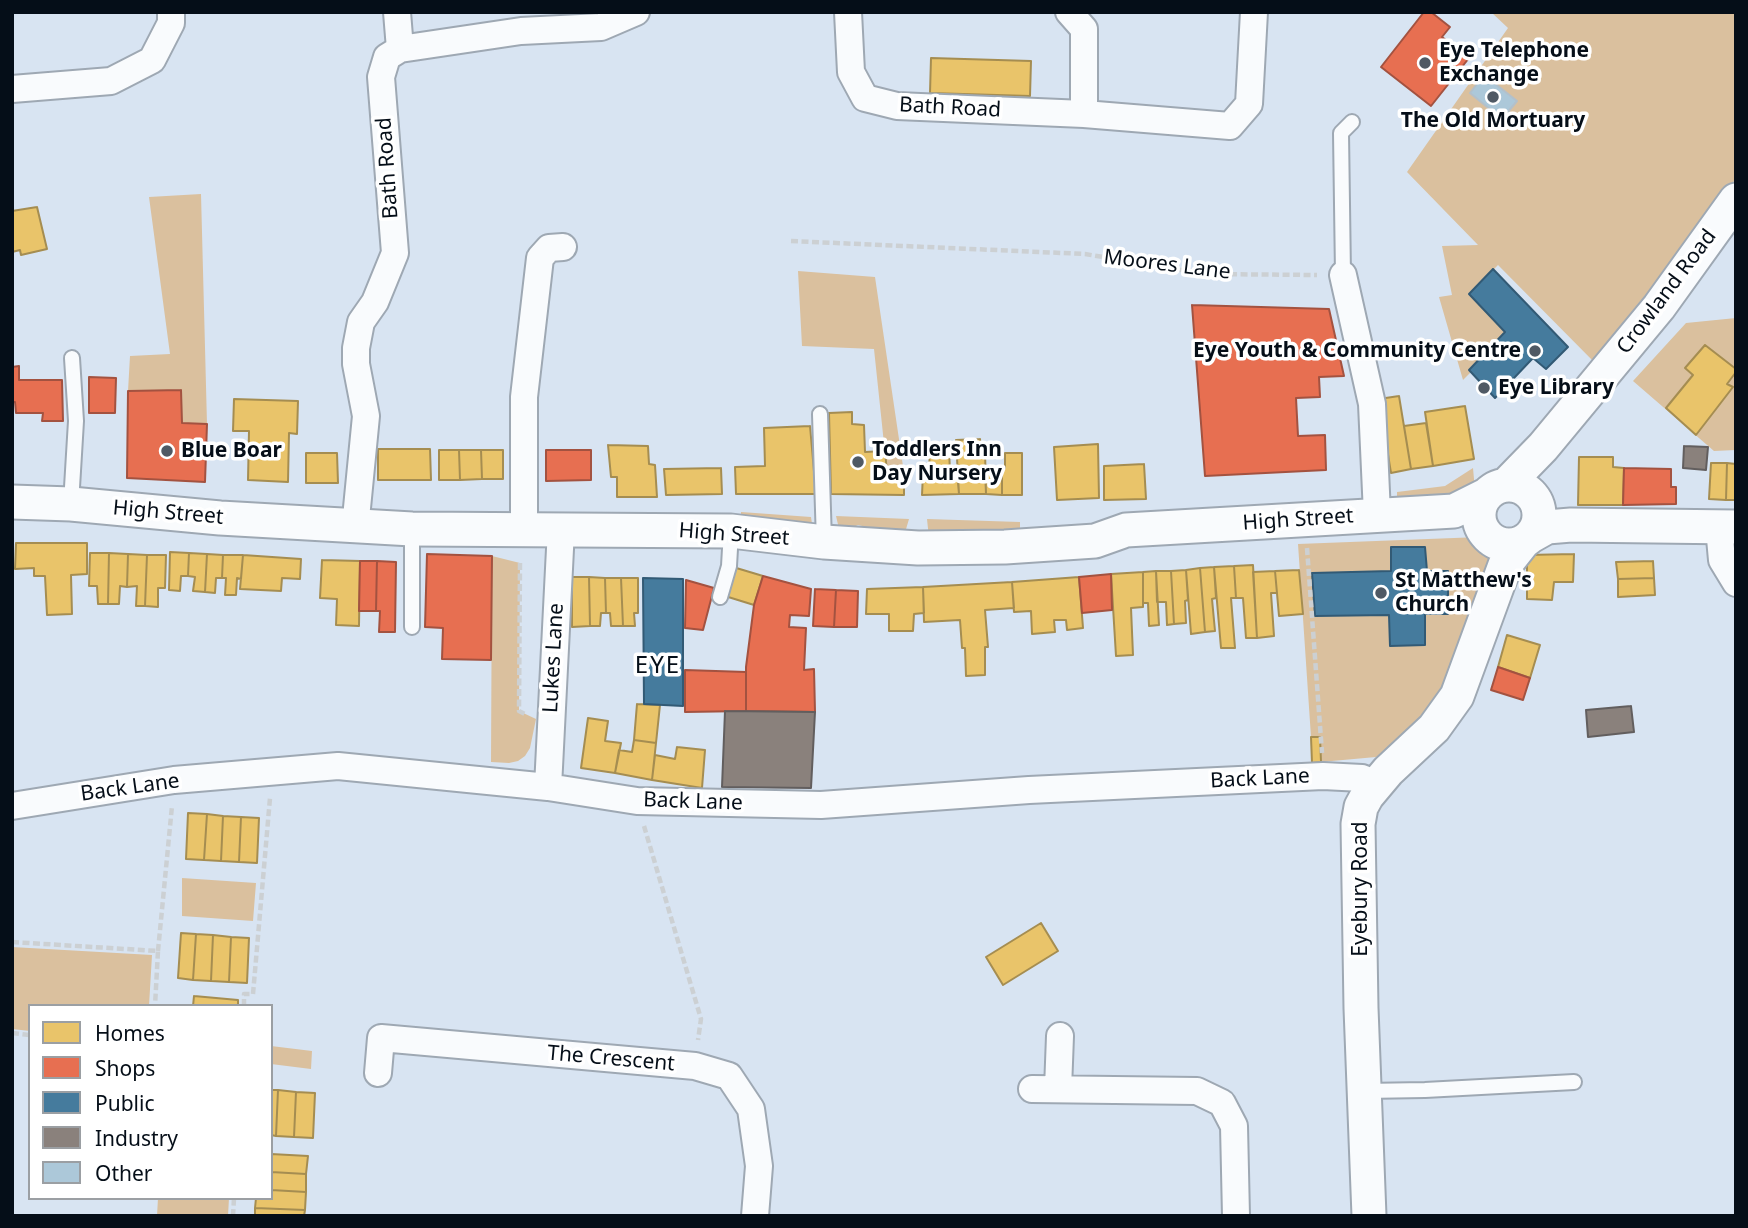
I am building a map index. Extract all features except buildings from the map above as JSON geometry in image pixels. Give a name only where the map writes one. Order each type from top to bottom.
[{"type":"street","points":[[12,89],[111,81],[152,60],[170,23],[171,12]]},
{"type":"street","points":[[397,12],[400,49],[522,22],[601,27],[636,12]]},
{"type":"street","name":"Bath Road","points":[[848,12],[850,72],[865,98],[897,106],[1084,114],[1230,126],[1249,104],[1254,12]]},
{"type":"street","points":[[1069,12],[1084,29],[1084,114]]},
{"type":"street","name":"Bath Road","points":[[357,527],[366,416],[356,364],[356,348],[361,322],[375,302],[395,253],[381,77],[387,57],[400,49]]},
{"type":"street","name":"Crowland Road","points":[[1504,518],[1543,447],[1658,307],[1736,200]]},
{"type":"street","points":[[524,530],[524,397],[540,258],[549,248],[564,247]]},
{"type":"street","points":[[1343,275],[1372,404],[1377,514]]},
{"type":"street","name":"High Street","points":[[12,502],[71,504],[357,527],[731,531],[824,542],[918,548],[1005,547],[1095,541],[1126,530],[1377,514],[1504,518]]},
{"type":"street","points":[[1504,518],[1571,525],[1727,527],[1722,560],[1736,583]]},
{"type":"street","name":"Eyebury Road","points":[[1368,1216],[1358,824],[1361,807],[1377,784],[1434,728],[1457,696],[1504,518]]},
{"type":"street","name":"Lukes Lane","points":[[548,787],[561,529]]},
{"type":"street","name":"Back Lane","points":[[12,806],[174,780],[338,766],[449,771],[637,802],[821,806],[1029,790],[1323,776],[1362,778],[1377,784]]},
{"type":"street","points":[[1058,1089],[1060,1036]]},
{"type":"street","name":"The Crescent","points":[[378,1073],[381,1038],[695,1066],[729,1076],[751,1108],[759,1166],[755,1216]]},
{"type":"street","points":[[1032,1089],[1197,1091],[1222,1103],[1234,1126],[1236,1216]]},
{"type":"lane","points":[[1343,275],[1341,133],[1352,122]]},
{"type":"lane","points":[[71,504],[76,421],[72,358]]},
{"type":"lane","points":[[820,414],[824,542]]},
{"type":"lane","points":[[412,529],[412,627]]},
{"type":"lane","points":[[720,597],[729,566],[731,531]]},
{"type":"lane","points":[[1364,1091],[1574,1082]]},
{"type":"path","name":"Moores Lane","points":[[791,241],[1085,254],[1205,274],[1343,275]]},
{"type":"path","points":[[1305,519],[1323,776]]},
{"type":"path","points":[[520,563],[519,711],[551,724]]},
{"type":"path","points":[[244,1004],[244,994],[253,994],[272,772]]},
{"type":"path","points":[[155,1004],[174,780]]},
{"type":"path","points":[[637,802],[701,1019],[695,1066]]},
{"type":"path","points":[[12,942],[158,951]]},
{"type":"shaded area","points":[[1491,12],[1736,12],[1736,178],[1701,231],[1597,365],[1498,265],[1470,294],[1505,332],[1463,380],[1439,297],[1452,295],[1442,246],[1478,245],[1407,172],[1508,28]]},
{"type":"shaded area","points":[[201,194],[207,424],[182,423],[181,390],[128,391],[130,356],[170,354],[149,197]]},
{"type":"shaded area","points":[[798,271],[875,277],[904,473],[887,472],[874,349],[802,346]]},
{"type":"shaded area","points":[[1736,318],[1736,450],[1714,451],[1633,381],[1686,323]]},
{"type":"shaded area","points":[[1473,468],[1475,490],[1459,499],[1400,500],[1397,496],[1397,492],[1445,486]]},
{"type":"shaded area","points":[[741,512],[811,517],[813,530],[741,520]]},
{"type":"shaded area","points":[[836,516],[909,519],[904,536],[858,525],[840,533]]},
{"type":"shaded area","points":[[927,519],[1020,522],[1020,534],[929,538]]},
{"type":"shaded area","points":[[1480,537],[1490,549],[1491,564],[1448,692],[1399,745],[1376,757],[1321,762],[1320,737],[1311,737],[1298,544]]},
{"type":"shaded area","points":[[492,556],[520,563],[519,711],[536,719],[530,748],[518,761],[509,763],[491,762]]},
{"type":"shaded area","points":[[182,878],[256,883],[253,921],[182,916]]},
{"type":"shaded area","points":[[12,947],[152,955],[149,1004],[28,1004],[28,1031],[12,1029]]},
{"type":"shaded area","points":[[273,1046],[312,1051],[311,1069],[273,1064]]},
{"type":"shaded area","points":[[158,1200],[229,1200],[228,1216],[157,1216]]},
{"type":"place","name":"Eye Telephone Exchange","points":[[1425,63]]},
{"type":"place","name":"The Old Mortuary","points":[[1493,97]]},
{"type":"place","name":"Eye Youth & Community Centre","points":[[1535,351]]},
{"type":"place","name":"Eye Library","points":[[1484,388]]},
{"type":"place","name":"Blue Boar","points":[[167,451]]},
{"type":"place","name":"Toddlers Inn Day Nursery","points":[[858,462]]},
{"type":"place","name":"St Matthew's Church","points":[[1381,593]]},
{"type":"district","name":"EYE","points":[[658,666]]}]
